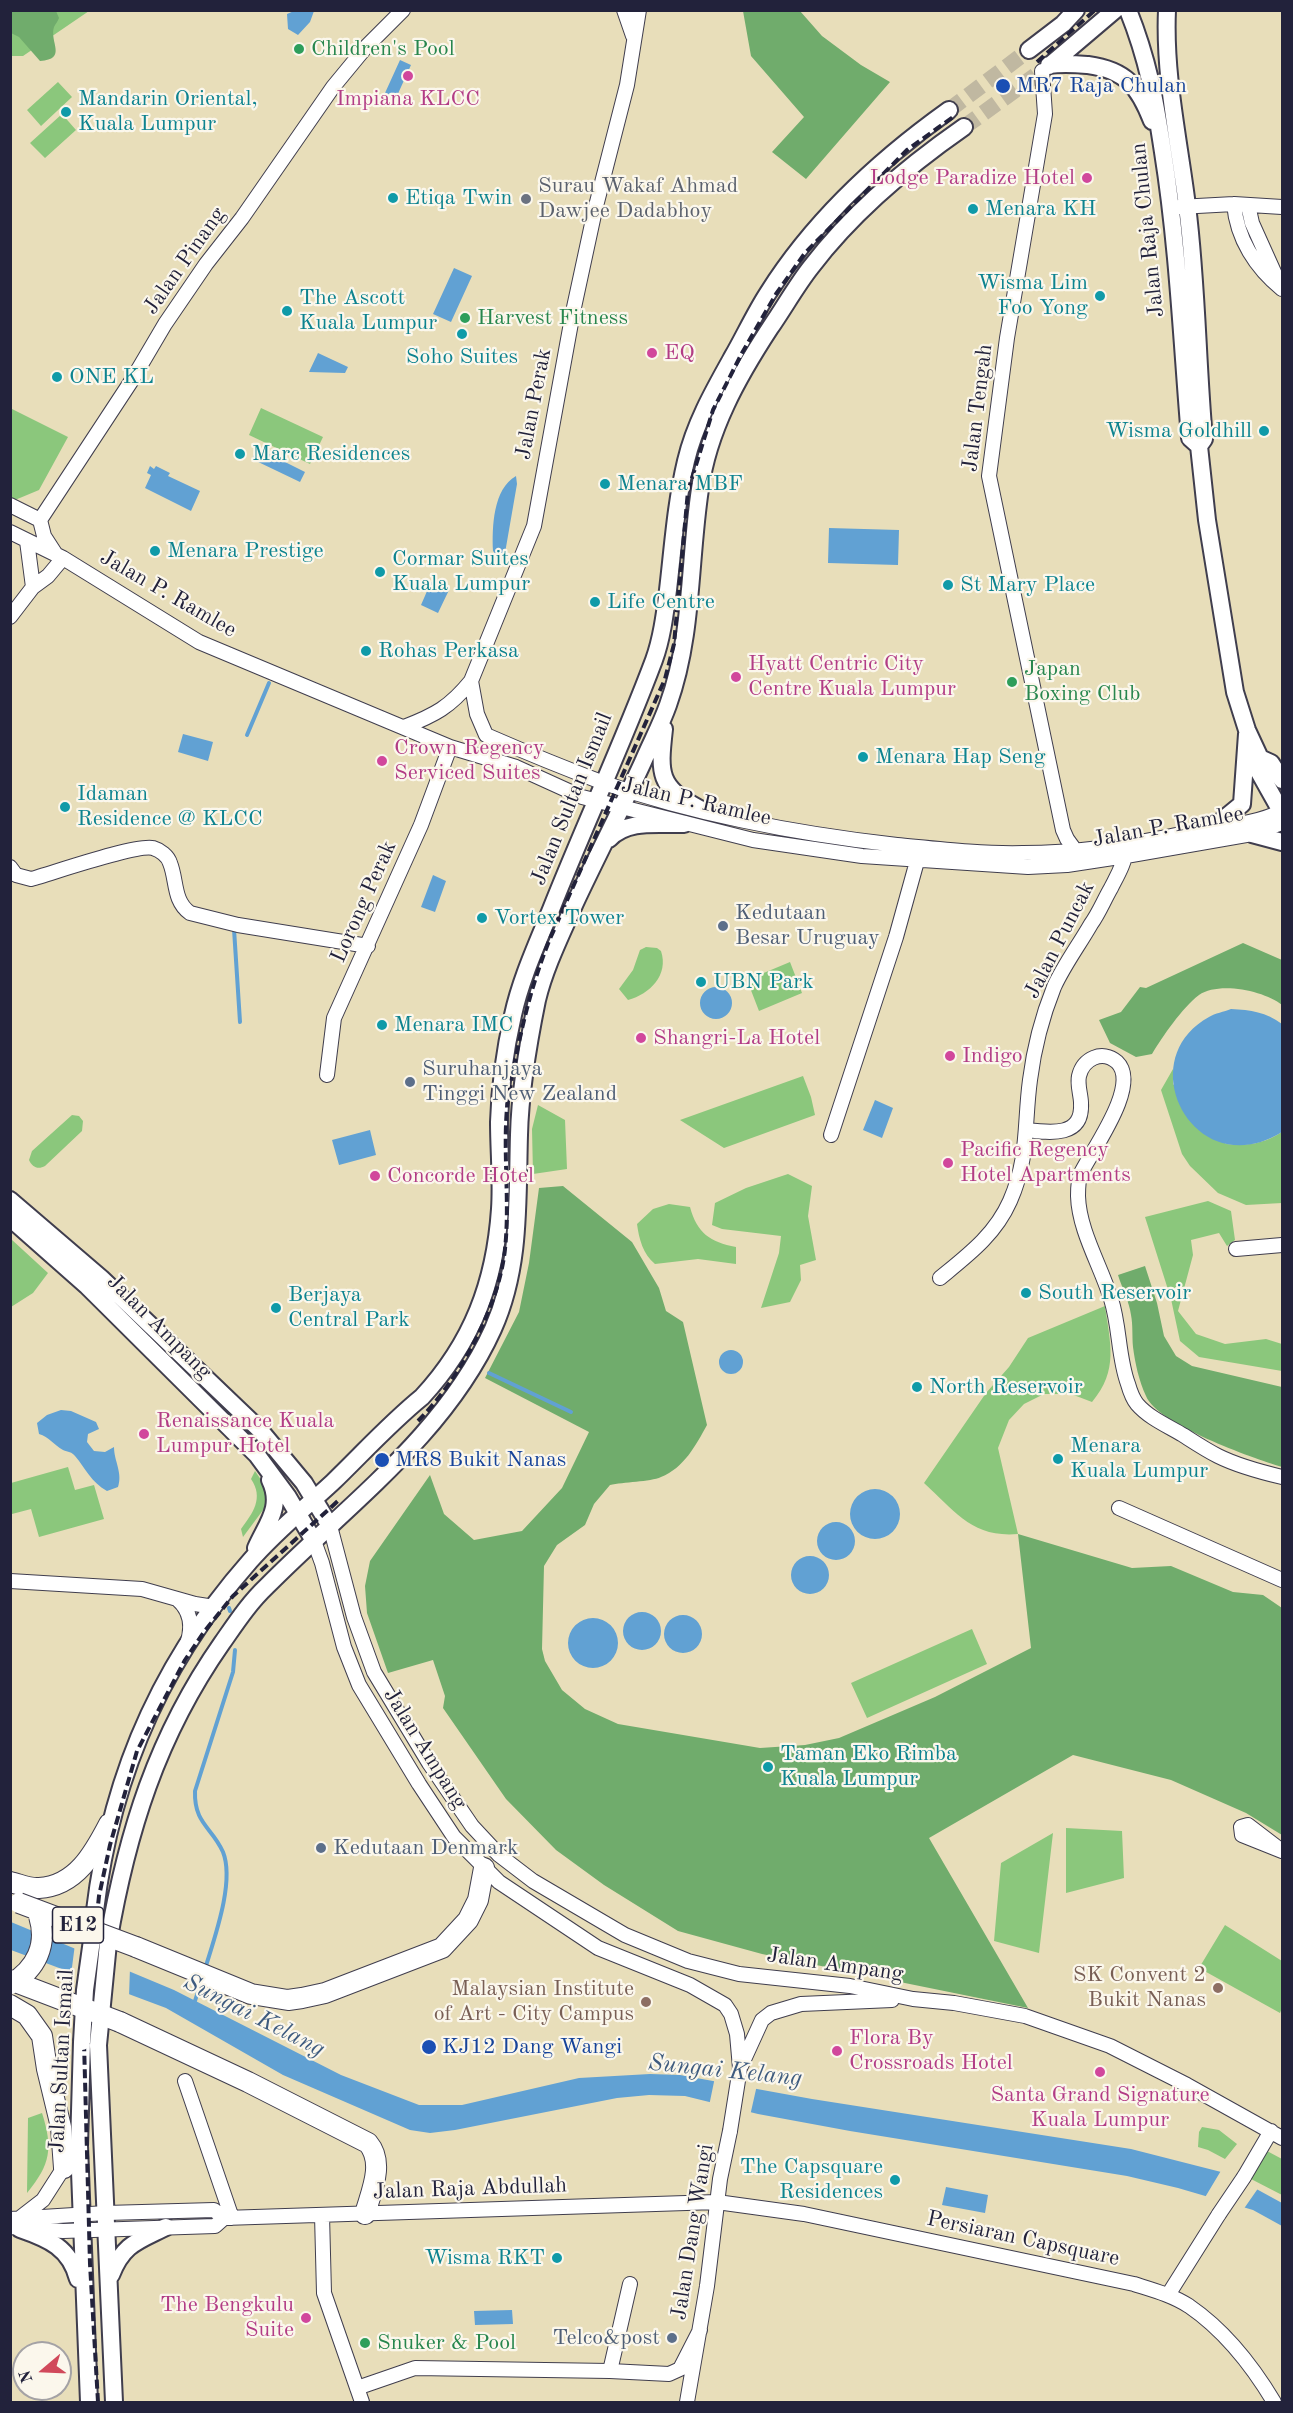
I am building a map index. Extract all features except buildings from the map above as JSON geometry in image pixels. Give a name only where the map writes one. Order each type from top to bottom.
[{"type":"highway","points":[[10,1882],[37,1888],[63,1882],[87,1863],[110,1824]]},
{"type":"highway","name":"E12","points":[[10,1900],[136,1947],[251,1994],[288,2000],[325,1993],[441,1948],[468,1920],[478,1900],[484,1868]]},
{"type":"highway","points":[[10,1888],[27,1896],[39,1916],[43,1938],[38,1955],[25,1975],[11,1982]]},
{"type":"highway","points":[[11,1982],[120,2022],[248,2082],[368,2143],[374,2149],[377,2168],[365,2214]]},
{"type":"highway","points":[[10,2005],[27,2015],[42,2036],[46,2069],[61,2127],[64,2168]]},
{"type":"highway","points":[[61,2127],[79,2146]]},
{"type":"main road","points":[[1029,50],[1063,24],[1076,10]]},
{"type":"main road","points":[[1045,69],[1115,10]]},
{"type":"main road","name":"Jalan Raja Chulan","points":[[1128,10],[1143,50],[1153,88],[1163,153],[1179,207]]},
{"type":"main road","name":"Jalan Raja Chulan","points":[[1167,10],[1166,48],[1179,207],[1190,438],[1199,446],[1224,632],[1235,692],[1247,730],[1260,758],[1259,772],[1282,812]]},
{"type":"main road","points":[[1045,69],[1073,64],[1112,69],[1128,80],[1144,102],[1163,153]]},
{"type":"main road","name":"Jalan Sultan Ismail","points":[[100,1942],[100,1872],[110,1824],[126,1768],[143,1726],[186,1648],[214,1607],[251,1560],[440,1377],[459,1351],[487,1289],[496,1247],[500,1208],[501,1097],[513,1012],[587,818],[589,798],[605,783],[660,641],[685,465],[698,421],[768,293],[813,233],[875,167],[902,143],[949,110]]},
{"type":"main road","name":"Jalan Sultan Ismail","points":[[114,2403],[106,2221],[85,1990],[150,1774],[182,1707],[204,1669],[246,1610],[265,1587],[386,1473],[438,1416],[467,1378],[495,1326],[510,1275],[517,1233],[519,1131],[526,1065],[537,1002],[558,942],[602,846],[631,791],[665,713],[677,678],[688,619],[700,484],[717,423],[730,394],[759,344],[814,263],[856,217],[918,160],[964,127]]},
{"type":"main road","points":[[665,713],[660,758],[667,784],[671,791],[700,809]]},
{"type":"main road","points":[[1214,827],[1242,804],[1247,730]]},
{"type":"main road","name":"Jalan Raja Chulan","points":[[1260,758],[1271,763],[1282,780]]},
{"type":"main road","points":[[602,846],[616,831],[630,826],[684,824]]},
{"type":"main road","points":[[1252,834],[1282,842]]},
{"type":"main road","name":"Jalan Ampang","points":[[10,1200],[101,1278],[259,1429],[297,1473],[330,1526]]},
{"type":"main road","name":"Jalan Ampang","points":[[10,1218],[87,1286],[257,1455],[288,1497],[314,1541]]},
{"type":"main road","points":[[251,1560],[276,1505],[274,1489],[257,1455]]},
{"type":"main road","name":"Jalan Sultan Ismail","points":[[89,2403],[79,2146],[90,2044]]},
{"type":"main road","points":[[15,2223],[70,2256],[84,2300]]},
{"type":"main road","points":[[108,2281],[123,2251],[131,2244],[166,2228]]},
{"type":"street","name":"Jalan Pinang","points":[[40,520],[132,380],[165,324],[207,264],[242,218],[333,87],[366,47],[403,10]]},
{"type":"street","points":[[624,10],[631,24],[634,40]]},
{"type":"street","name":"Jalan Perak","points":[[404,727],[442,711],[471,681],[534,526],[575,302],[595,210],[627,85],[639,10]]},
{"type":"street","name":"Jalan Tengah","points":[[1045,69],[1046,114],[1007,338],[989,476],[1063,830],[1076,850]]},
{"type":"street","points":[[1241,205],[1254,229],[1282,289],[1258,267],[1251,256],[1234,214],[1241,205]]},
{"type":"street","points":[[1179,207],[1241,205],[1282,207]]},
{"type":"street","points":[[10,505],[40,520],[44,536],[59,555],[48,576],[33,587],[10,617]]},
{"type":"street","name":"Jalan P. Ramlee","points":[[10,532],[59,555],[200,642],[450,747],[516,767],[589,798],[753,840],[862,856],[1024,854],[1076,850],[1126,850],[1252,834],[1282,824]]},
{"type":"street","points":[[27,541],[33,587]]},
{"type":"street","name":"Jalan P. Ramlee","points":[[471,681],[477,714],[486,735],[605,783],[767,825],[862,841],[918,854],[1028,867],[1067,865],[1214,827],[1265,819],[1282,812]]},
{"type":"street","name":"Lorong Perak","points":[[327,1075],[334,1018],[421,825],[450,747]]},
{"type":"street","points":[[862,841],[862,856]]},
{"type":"street","points":[[10,867],[16,875],[32,879],[127,851],[152,848],[163,853],[170,861],[175,889],[184,909],[190,913],[238,925],[368,946]]},
{"type":"street","name":"Jalan Puncak","points":[[940,1278],[977,1248],[1002,1216],[1017,1185],[1027,1130],[1030,1079],[1036,1041],[1058,980],[1093,923],[1126,850]]},
{"type":"street","points":[[831,1135],[881,983],[918,854]]},
{"type":"street","points":[[1027,1130],[1053,1132],[1070,1129],[1078,1122],[1081,1111],[1078,1079],[1083,1065],[1095,1057],[1105,1056],[1118,1063],[1124,1077],[1122,1095],[1081,1173],[1078,1199],[1086,1232],[1114,1306],[1120,1351],[1128,1386],[1138,1405],[1165,1425],[1218,1456],[1282,1477]]},
{"type":"street","points":[[1236,1250],[1282,1245]]},
{"type":"street","points":[[1119,1508],[1282,1580]]},
{"type":"street","name":"Jalan Ampang","points":[[330,1526],[354,1617],[374,1672],[466,1818],[499,1855],[533,1881],[594,1919],[625,1935],[688,1961],[739,1974],[850,1986],[913,1999],[954,2003],[1025,2016],[1110,2046],[1277,2135]]},
{"type":"street","name":"Jalan Ampang","points":[[314,1541],[344,1647],[359,1685],[454,1837],[484,1868],[510,1890],[598,1948],[690,1985],[725,2005],[731,2014],[737,2034],[740,2068]]},
{"type":"street","points":[[10,1581],[142,1589],[214,1607]]},
{"type":"street","points":[[176,1598],[186,1608],[190,1621],[186,1648]]},
{"type":"street","name":"Jalan Ampang","points":[[740,2068],[762,2020],[771,2013],[801,2004],[913,1999]]},
{"type":"street","name":"Jalan Dang Wangi","points":[[687,2403],[740,2068]]},
{"type":"street","points":[[184,2081],[228,2218]]},
{"type":"street","points":[[1168,2295],[1244,2177],[1277,2135]]},
{"type":"street","points":[[15,2223],[43,2200],[79,2146]]},
{"type":"street","name":"Jalan Raja Abdullah","points":[[106,2221],[166,2228],[215,2226],[228,2218],[717,2202]]},
{"type":"street","name":"Persiaran Capsquare","points":[[717,2202],[804,2214],[1134,2284],[1168,2295],[1205,2319],[1231,2344],[1261,2382],[1274,2403]]},
{"type":"street","name":"Jalan Raja Abdullah","points":[[15,2223],[81,2223],[214,2210],[228,2218]]},
{"type":"street","points":[[322,2215],[324,2293],[362,2403]]},
{"type":"street","points":[[610,2370],[630,2284]]},
{"type":"street","points":[[357,2388],[415,2368],[610,2370],[669,2374],[680,2369],[700,2330]]},
{"type":"green space","points":[[11,10],[56,11],[59,18],[53,33],[56,49],[53,57],[40,61],[19,37],[11,33]]},
{"type":"green space","points":[[11,11],[89,11],[23,56],[11,56]]},
{"type":"green space","points":[[743,11],[800,11],[822,36],[861,65],[890,82],[806,179],[772,152],[804,117],[751,56]]},
{"type":"green space","points":[[58,82],[72,97],[41,126],[27,110]]},
{"type":"green space","points":[[62,114],[76,130],[45,158],[30,143]]},
{"type":"green space","points":[[10,408],[68,437],[39,490],[15,500],[10,498]]},
{"type":"green space","points":[[261,408],[323,437],[310,464],[249,435]]},
{"type":"green space","points":[[1243,943],[1282,960],[1282,1005],[1254,992],[1230,988],[1208,991],[1199,995],[1186,1007],[1152,1054],[1136,1057],[1110,1043],[1099,1020],[1121,1012],[1140,987],[1146,988]]},
{"type":"green space","points":[[646,947],[657,948],[661,951],[663,960],[660,975],[644,993],[628,1000],[619,989],[633,970],[640,950]]},
{"type":"green space","points":[[790,962],[802,993],[759,1011],[747,980]]},
{"type":"green space","points":[[1173,1069],[1173,1084],[1226,1144],[1255,1143],[1282,1132],[1282,1203],[1246,1205],[1218,1193],[1190,1166],[1182,1154],[1161,1090]]},
{"type":"green space","points":[[803,1076],[815,1115],[724,1148],[680,1120]]},
{"type":"green space","points":[[538,1105],[565,1120],[567,1169],[533,1174],[532,1129]]},
{"type":"green space","points":[[72,1115],[79,1116],[83,1121],[82,1131],[45,1166],[38,1168],[34,1166],[29,1160],[32,1151]]},
{"type":"green space","points":[[788,1174],[812,1186],[808,1216],[816,1260],[800,1265],[801,1280],[790,1302],[761,1308],[779,1253],[781,1236],[722,1229],[712,1225],[715,1203],[746,1188]]},
{"type":"green space","name":"Taman Eko Rimba Kuala Lumpur","points":[[563,1186],[632,1242],[659,1288],[666,1311],[683,1322],[707,1425],[683,1462],[669,1473],[650,1480],[610,1485],[594,1504],[585,1525],[557,1545],[544,1566],[542,1649],[545,1661],[562,1690],[585,1709],[618,1724],[760,1748],[805,1745],[839,1738],[935,1697],[1031,1648],[1018,1534],[1132,1568],[1171,1566],[1233,1592],[1263,1595],[1282,1608],[1282,1835],[1246,1813],[1171,1780],[1073,1755],[929,1838],[1028,2008],[762,1954],[678,1931],[604,1885],[556,1850],[506,1799],[443,1708],[445,1696],[433,1660],[388,1673],[367,1613],[365,1586],[370,1561],[430,1475],[444,1514],[474,1540],[522,1531],[562,1488],[589,1432],[485,1378],[519,1312],[529,1263],[539,1188]]},
{"type":"green space","points":[[1208,1201],[1231,1211],[1235,1240],[1227,1246],[1219,1233],[1191,1240],[1193,1255],[1178,1311],[1196,1334],[1225,1344],[1266,1339],[1282,1344],[1282,1371],[1199,1357],[1180,1341],[1171,1299],[1145,1217]]},
{"type":"green space","points":[[669,1204],[690,1207],[696,1224],[706,1235],[736,1247],[736,1264],[698,1259],[655,1264],[647,1256],[642,1246],[637,1224],[653,1209]]},
{"type":"green space","points":[[11,1239],[48,1273],[33,1293],[11,1307]]},
{"type":"green space","points":[[1145,1266],[1157,1303],[1164,1336],[1176,1356],[1192,1366],[1282,1387],[1282,1467],[1207,1439],[1168,1418],[1154,1407],[1146,1396],[1135,1359],[1130,1310],[1118,1275]]},
{"type":"green space","points":[[1105,1306],[1110,1344],[1109,1367],[1101,1390],[1092,1402],[1071,1394],[1044,1394],[1024,1404],[1009,1420],[998,1448],[1018,1534],[988,1532],[976,1527],[955,1512],[924,1483],[986,1393],[1009,1367],[1028,1338]]},
{"type":"green space","points":[[68,1467],[75,1490],[94,1485],[104,1519],[39,1537],[31,1509],[12,1514],[11,1483]]},
{"type":"green space","points":[[255,1471],[270,1493],[269,1502],[243,1537],[241,1529],[253,1511],[257,1499],[255,1486],[251,1479]]},
{"type":"green space","points":[[972,1629],[987,1664],[867,1718],[851,1683]]},
{"type":"green space","points":[[1066,1828],[1122,1831],[1124,1878],[1066,1893]]},
{"type":"green space","points":[[1053,1833],[1039,1953],[994,1941],[1001,1863]]},
{"type":"green space","points":[[1225,1925],[1282,1961],[1282,2008],[1280,2013],[1199,1968]]},
{"type":"green space","points":[[42,2113],[48,2136],[48,2155],[41,2173],[27,2193],[28,2118]]},
{"type":"green space","points":[[1202,2127],[1219,2130],[1237,2144],[1225,2159],[1198,2147],[1199,2132]]},
{"type":"green space","points":[[1267,2151],[1282,2159],[1282,2195],[1251,2179]]},
{"type":"water","points":[[294,11],[314,11],[310,22],[298,35],[288,29],[287,14]]},
{"type":"water","points":[[400,60],[411,65],[396,98],[385,93]]},
{"type":"water","points":[[454,268],[472,276],[451,322],[433,314]]},
{"type":"water","points":[[318,353],[348,367],[345,373],[309,372]]},
{"type":"water","points":[[257,448],[305,472],[300,482],[252,459]]},
{"type":"water","points":[[150,466],[154,469],[156,466],[170,473],[168,476],[200,491],[191,511],[145,488],[151,475],[147,473]]},
{"type":"water","points":[[516,476],[517,484],[505,553],[499,558],[493,551],[493,531],[498,499],[508,482]]},
{"type":"water","points":[[829,528],[899,530],[898,565],[828,563]]},
{"type":"water","points":[[431,582],[449,590],[438,613],[421,605]]},
{"type":"water","points":[[183,734],[213,742],[208,761],[178,752]]},
{"type":"water","points":[[433,875],[446,881],[435,912],[421,907]]},
{"type":"water","points":[[716,987],[727,992],[732,1003],[727,1014],[716,1019],[705,1014],[700,1003],[705,992]]},
{"type":"water","points":[[1231,1009],[1258,1012],[1282,1024],[1282,1132],[1251,1144],[1223,1143],[1200,1131],[1183,1111],[1174,1087],[1174,1061],[1186,1037],[1209,1017]]},
{"type":"water","points":[[875,1100],[893,1108],[882,1138],[863,1130]]},
{"type":"water","points":[[370,1130],[376,1155],[339,1165],[332,1140]]},
{"type":"water","points":[[731,1350],[736,1351],[742,1357],[742,1367],[736,1373],[731,1374],[726,1373],[720,1367],[719,1362],[720,1357],[726,1351]]},
{"type":"water","points":[[61,1410],[71,1411],[96,1422],[99,1429],[88,1434],[87,1442],[94,1451],[105,1452],[114,1447],[119,1472],[118,1487],[107,1491],[101,1487],[74,1455],[39,1434],[37,1423],[47,1415]]},
{"type":"water","points":[[875,1489],[884,1491],[895,1500],[900,1514],[898,1523],[889,1534],[875,1539],[866,1537],[855,1528],[850,1514],[852,1505],[861,1494]]},
{"type":"water","points":[[836,1522],[843,1523],[849,1528],[854,1534],[854,1548],[849,1554],[843,1559],[836,1560],[829,1559],[823,1554],[818,1548],[817,1541],[818,1534],[823,1528],[829,1523]]},
{"type":"water","points":[[810,1556],[817,1557],[823,1562],[828,1568],[828,1582],[823,1588],[817,1593],[810,1594],[803,1593],[797,1588],[792,1582],[791,1575],[792,1568],[797,1562],[803,1557]]},
{"type":"water","points":[[642,1612],[649,1613],[655,1618],[660,1624],[660,1638],[655,1644],[649,1649],[642,1650],[635,1649],[629,1644],[624,1638],[623,1631],[624,1624],[629,1618],[635,1613]]},
{"type":"water","points":[[683,1615],[690,1616],[696,1621],[701,1627],[701,1641],[696,1647],[690,1652],[683,1653],[676,1652],[670,1647],[665,1641],[664,1634],[665,1627],[670,1621],[676,1616]]},
{"type":"water","points":[[593,1618],[602,1620],[613,1629],[618,1643],[616,1652],[607,1663],[593,1668],[584,1666],[573,1657],[568,1643],[570,1634],[579,1623]]},
{"type":"water","points":[[11,1922],[174,1990],[341,2075],[419,2105],[462,2105],[579,2078],[650,2074],[680,2075],[812,2099],[1131,2149],[1229,2174],[1282,2203],[1282,2226],[1253,2210],[1127,2176],[850,2131],[758,2114],[685,2096],[649,2095],[617,2098],[455,2130],[430,2133],[410,2130],[283,2075],[166,2008],[11,1950]]},
{"type":"water","points":[[946,2187],[988,2195],[985,2213],[942,2205]]},
{"type":"water","points":[[512,2310],[513,2324],[475,2325],[474,2311]]},
{"type":"pier","points":[[75,1944],[130,1968],[129,1997],[71,1975]]},
{"type":"pier","points":[[715,2077],[757,2085],[750,2116],[709,2106]]},
{"type":"pier","points":[[1222,2169],[1259,2187],[1243,2210],[1204,2199]]},
{"type":"waterway","points":[[247,735],[269,683]]},
{"type":"waterway","points":[[234,929],[240,1022]]},
{"type":"waterway","points":[[489,1373],[571,1412]]},
{"type":"waterway","name":"Sungai Kelang","points":[[205,1969],[218,1927],[227,1879],[223,1852],[197,1811],[195,1791],[233,1672],[235,1650]]},
{"type":"waterway","name":"Sungai Kelang","points":[[194,2004],[202,1979]]},
{"type":"tunnel","points":[[949,110],[1029,50]]},
{"type":"tunnel","points":[[964,127],[1043,70]]},
{"type":"railway","points":[[1037,62],[1095,10]]},
{"type":"railway","points":[[418,1421],[462,1364],[475,1341],[495,1295],[505,1249],[507,1104],[523,1025],[549,941],[665,679],[674,644],[688,491],[713,410],[776,294],[805,253],[907,150],[953,117]]},
{"type":"railway","points":[[98,2402],[90,2264],[84,2042],[99,1896],[110,1845],[137,1751],[185,1660],[233,1596],[339,1500]]},
{"type":"place","name":"Children's Pool","points":[[299,49]]},
{"type":"place","name":"Impiana KLCC","points":[[408,76]]},
{"type":"place","name":"MR7 Raja Chulan","points":[[1003,86]]},
{"type":"place","name":"Mandarin Oriental, Kuala Lumpur","points":[[66,112]]},
{"type":"place","name":"Lodge Paradize Hotel","points":[[1087,178]]},
{"type":"place","name":"Etiqa Twin","points":[[393,198]]},
{"type":"place","name":"Surau Wakaf Ahmad Dawjee Dadabhoy","points":[[526,199]]},
{"type":"place","name":"Menara KH","points":[[973,209]]},
{"type":"place","name":"Wisma Lim Foo Yong","points":[[1100,296]]},
{"type":"place","name":"The Ascott Kuala Lumpur","points":[[287,311]]},
{"type":"place","name":"Harvest Fitness","points":[[465,318]]},
{"type":"place","name":"Soho Suites","points":[[462,334]]},
{"type":"place","name":"EQ","points":[[652,353]]},
{"type":"place","name":"ONE KL","points":[[57,377]]},
{"type":"place","name":"Wisma Goldhill","points":[[1264,431]]},
{"type":"place","name":"Marc Residences","points":[[240,454]]},
{"type":"place","name":"Menara MBF","points":[[605,484]]},
{"type":"place","name":"Menara Prestige","points":[[155,551]]},
{"type":"place","name":"Cormar Suites Kuala Lumpur","points":[[380,572]]},
{"type":"place","name":"St Mary Place","points":[[948,585]]},
{"type":"place","name":"Life Centre","points":[[595,602]]},
{"type":"place","name":"Rohas Perkasa","points":[[366,651]]},
{"type":"place","name":"Hyatt Centric City Centre Kuala Lumpur","points":[[736,677]]},
{"type":"place","name":"Japan Boxing Club","points":[[1012,682]]},
{"type":"place","name":"Menara Hap Seng","points":[[863,757]]},
{"type":"place","name":"Crown Regency Serviced Suites","points":[[382,761]]},
{"type":"place","name":"Idaman Residence @ KLCC","points":[[65,807]]},
{"type":"place","name":"Vortex Tower","points":[[482,918]]},
{"type":"place","name":"Kedutaan Besar Uruguay","points":[[723,926]]},
{"type":"place","name":"UBN Park","points":[[701,982]]},
{"type":"place","name":"Menara IMC","points":[[382,1025]]},
{"type":"place","name":"Shangri-La Hotel","points":[[641,1038]]},
{"type":"place","name":"Indigo","points":[[950,1056]]},
{"type":"place","name":"Suruhanjaya Tinggi New Zealand","points":[[410,1082]]},
{"type":"place","name":"Pacific Regency Hotel Apartments","points":[[948,1163]]},
{"type":"place","name":"Concorde Hotel","points":[[375,1176]]},
{"type":"place","name":"South Reservoir","points":[[1026,1293]]},
{"type":"place","name":"Berjaya Central Park","points":[[276,1308]]},
{"type":"place","name":"North Reservoir","points":[[917,1387]]},
{"type":"place","name":"Renaissance Kuala Lumpur Hotel","points":[[144,1434]]},
{"type":"place","name":"Menara Kuala Lumpur","points":[[1058,1459]]},
{"type":"place","name":"MR8 Bukit Nanas","points":[[382,1460]]},
{"type":"place","name":"Taman Eko Rimba Kuala Lumpur","points":[[768,1767]]},
{"type":"place","name":"Kedutaan Denmark","points":[[321,1848]]},
{"type":"place","name":"SK Convent 2 Bukit Nanas","points":[[1218,1988]]},
{"type":"place","name":"Malaysian Institute of Art - City Campus","points":[[646,2002]]},
{"type":"place","name":"KJ12 Dang Wangi","points":[[429,2047]]},
{"type":"place","name":"Flora By Crossroads Hotel","points":[[837,2051]]},
{"type":"place","name":"Santa Grand Signature Kuala Lumpur","points":[[1100,2072]]},
{"type":"place","name":"The Capsquare Residences","points":[[895,2180]]},
{"type":"place","name":"Wisma RKT","points":[[557,2258]]},
{"type":"place","name":"The Bengkulu Suite","points":[[306,2318]]},
{"type":"place","name":"Telco&post","points":[[672,2338]]},
{"type":"place","name":"Snuker & Pool","points":[[365,2343]]}]
